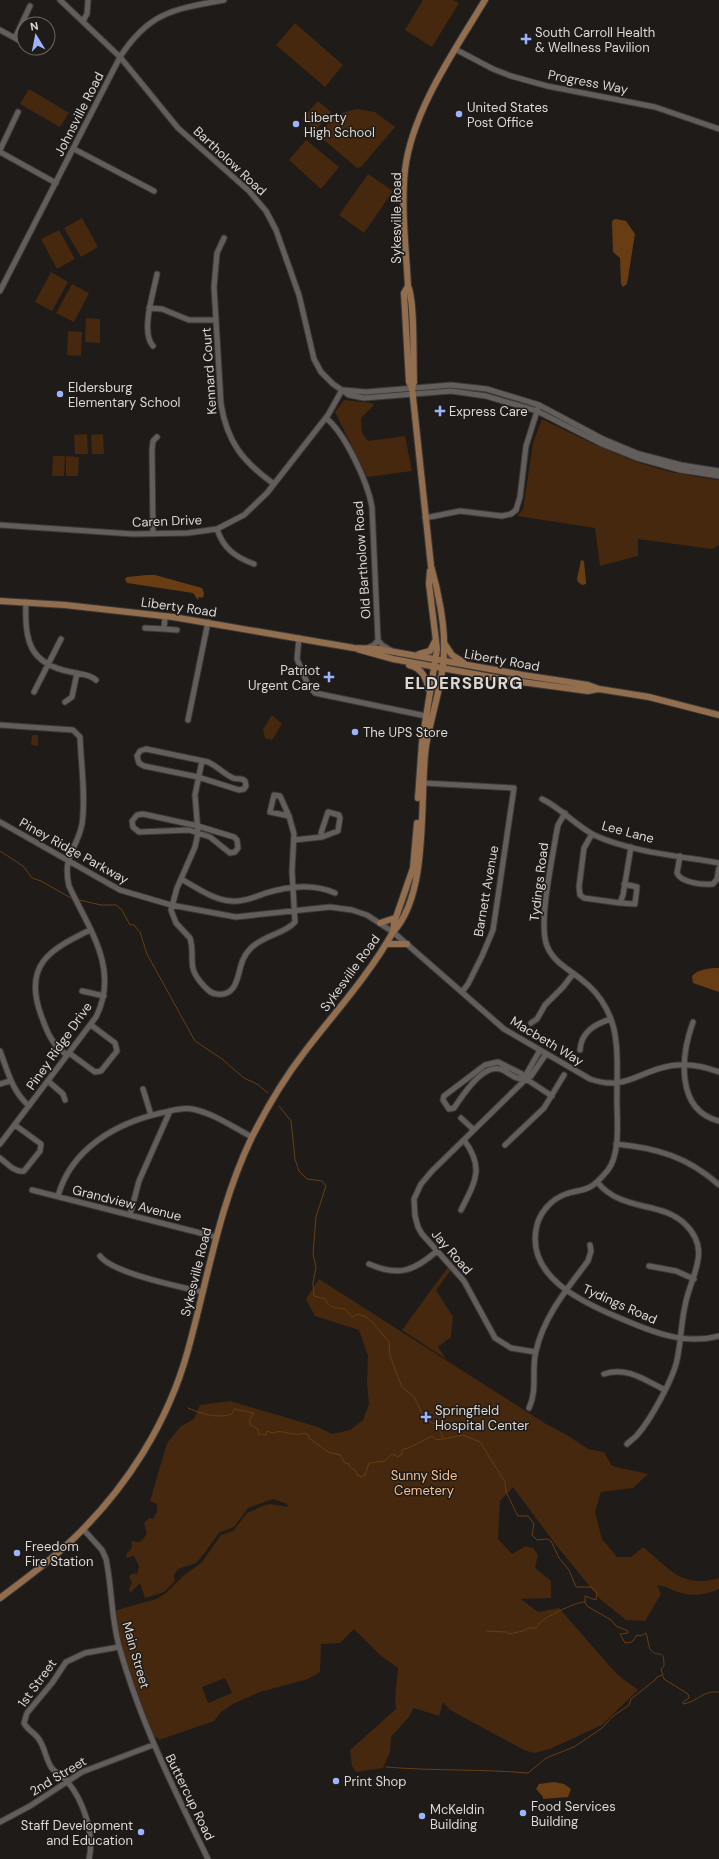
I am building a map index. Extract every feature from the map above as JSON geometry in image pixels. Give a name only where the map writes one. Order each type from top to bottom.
[{"type":"main road","name":"Sykesville Road","points":[[0,1598],[55,1555],[83,1529],[131,1471],[158,1426],[184,1365],[216,1237],[232,1185],[252,1137],[269,1105],[294,1066],[363,979],[400,925],[418,870],[421,846],[423,783],[427,744],[442,668],[444,643],[436,583],[431,566],[412,391],[409,382],[404,293],[408,286],[405,193],[407,160],[415,133],[431,92],[485,0]]},
{"type":"main road","name":"Sykesville Road","points":[[394,932],[396,918],[407,887],[415,857],[420,760],[436,659],[436,638],[429,584],[431,566]]},
{"type":"main road","name":"Liberty Road","points":[[0,600],[100,608],[165,616],[208,622],[354,648],[393,651],[523,675],[588,685],[598,689],[649,697],[719,715]]},
{"type":"main road","points":[[413,655],[430,651],[436,638]]},
{"type":"main road","points":[[444,643],[452,655],[466,664]]},
{"type":"main road","name":"Liberty Road","points":[[354,648],[366,653],[393,659],[507,680],[588,691],[598,689]]},
{"type":"main road","points":[[393,659],[400,663],[414,666],[421,672],[426,679],[430,693]]},
{"type":"main road","points":[[380,923],[396,918]]},
{"type":"main road","points":[[386,944],[407,944]]},
{"type":"street","name":"Bartholow Road","points":[[60,0],[120,57],[178,128],[215,162],[250,190],[266,211],[276,230],[299,295],[314,359],[321,372],[333,384],[348,395],[354,397],[374,398],[412,391]]},
{"type":"street","points":[[82,21],[87,14],[88,0]]},
{"type":"street","name":"Johnsville Road","points":[[0,291],[120,57],[136,34],[162,15],[179,9],[224,0]]},
{"type":"street","points":[[0,30],[15,38],[30,6]]},
{"type":"street","name":"Progress Way","points":[[455,49],[492,70],[507,75],[547,86],[649,106],[719,129]]},
{"type":"street","points":[[18,112],[0,151],[56,183]]},
{"type":"street","points":[[74,149],[154,191]]},
{"type":"street","name":"Kennard Court","points":[[224,238],[218,249],[214,287],[221,404],[225,424],[231,440],[244,459],[274,484]]},
{"type":"street","points":[[153,346],[149,339],[149,308],[157,274]]},
{"type":"street","points":[[149,308],[155,307],[189,320],[216,320]]},
{"type":"street","points":[[342,390],[376,392],[412,391],[451,385],[496,391],[538,408],[603,439],[639,454],[681,465],[719,471]]},
{"type":"street","name":"Caren Drive","points":[[0,525],[153,534],[202,532],[217,529],[234,522],[252,510],[326,418],[342,390]]},
{"type":"street","points":[[354,397],[370,395],[376,392]]},
{"type":"street","points":[[538,408],[602,444],[638,458],[680,470],[719,476]]},
{"type":"street","points":[[425,518],[460,511],[502,516],[511,514],[516,510],[520,497],[526,446],[538,408]]},
{"type":"street","name":"Old Bartholow Road","points":[[326,418],[336,428],[344,441],[364,480],[369,494],[372,507],[378,640]]},
{"type":"street","points":[[153,534],[152,450],[153,441],[157,437]]},
{"type":"street","points":[[217,529],[227,549],[240,558],[254,564]]},
{"type":"street","points":[[26,602],[25,622],[28,641],[36,656],[54,669],[91,676],[96,680]]},
{"type":"street","points":[[164,629],[165,616]]},
{"type":"street","points":[[188,720],[208,622]]},
{"type":"street","points":[[144,628],[177,630]]},
{"type":"street","points":[[299,638],[297,659],[308,685],[315,693],[426,716]]},
{"type":"street","points":[[34,692],[61,639]]},
{"type":"street","points":[[367,648],[374,645],[378,640],[382,646],[393,651]]},
{"type":"street","points":[[65,702],[72,697],[77,673]]},
{"type":"street","name":"Piney Ridge Drive","points":[[0,725],[73,730],[78,733],[80,737],[83,813],[79,835],[68,856],[66,872],[69,886],[102,958],[106,983],[100,1009],[91,1025],[15,1125],[2,1138],[0,1144]]},
{"type":"street","points":[[146,749],[202,761],[216,766],[233,778],[242,779],[245,781],[246,786],[244,789],[239,790],[198,777],[144,766],[139,763],[138,755],[140,751],[146,749]]},
{"type":"street","points":[[202,761],[198,777],[195,804],[198,833],[193,855],[180,879],[172,905],[173,918],[190,938],[191,962],[195,975],[209,992],[217,994],[226,993],[234,987],[242,960],[250,948],[263,938],[292,926],[295,918],[292,887],[293,829],[289,816],[280,796],[274,795],[270,812],[289,816]]},
{"type":"street","name":"Barnett Avenue","points":[[423,783],[514,788],[493,930],[482,956],[468,984],[462,992]]},
{"type":"street","name":"Lee Lane","points":[[542,799],[592,834],[608,841],[631,847],[719,863]]},
{"type":"street","points":[[294,840],[322,837],[338,831],[339,815],[328,812],[321,833],[322,837]]},
{"type":"street","points":[[143,814],[198,826],[235,838],[238,848],[235,852],[230,853],[210,837],[185,830],[142,833],[134,829],[132,821],[137,815],[143,814]]},
{"type":"street","name":"Tydings Road","points":[[565,814],[558,825],[556,832],[544,930],[547,946],[554,958],[581,979],[595,993],[602,1001],[611,1019],[616,1044],[618,1127],[616,1144],[610,1166],[597,1182],[589,1187],[558,1198],[546,1209],[538,1222],[535,1240],[538,1256],[552,1278],[566,1290],[595,1308],[650,1331],[681,1338],[705,1339],[719,1336]]},
{"type":"street","name":"Piney Ridge Parkway","points":[[0,822],[68,862],[120,890],[172,905],[236,917],[319,907],[344,909],[361,913],[394,932]]},
{"type":"street","points":[[592,834],[584,848],[579,892],[584,898],[635,904],[637,887],[624,884]]},
{"type":"street","points":[[620,903],[631,847]]},
{"type":"street","points":[[680,856],[677,873],[681,879],[685,881],[713,884],[717,879],[719,868]]},
{"type":"street","points":[[180,879],[215,897],[230,901],[248,899],[292,887],[315,886],[335,893]]},
{"type":"street","points":[[90,930],[64,943],[51,952],[41,966],[36,980],[36,997],[45,1028],[52,1042],[97,1072],[101,1071],[117,1051],[115,1043],[91,1025]]},
{"type":"street","name":"Macbeth Way","points":[[394,932],[504,1029],[590,1079],[599,1082],[617,1084],[663,1067],[684,1065],[696,1066],[719,1072]]},
{"type":"street","points":[[531,1023],[537,1019],[545,1005],[563,987],[573,974]]},
{"type":"street","points":[[82,991],[104,996]]},
{"type":"street","points":[[580,1050],[582,1041],[591,1028],[611,1019]]},
{"type":"street","points":[[693,1022],[687,1041],[684,1065],[685,1084],[691,1101],[702,1112],[719,1121]]},
{"type":"street","name":"Jay Road","points":[[526,1080],[527,1073],[540,1050]]},
{"type":"street","points":[[0,1051],[10,1081],[18,1094],[29,1106]]},
{"type":"street","name":"Jay Road","points":[[535,1352],[511,1348],[495,1338],[464,1281],[418,1228],[415,1216],[414,1199],[421,1184],[474,1130],[532,1076],[546,1054]]},
{"type":"street","points":[[526,1080],[518,1080],[496,1068],[490,1069],[471,1084],[454,1108],[449,1109],[443,1100],[444,1096],[491,1063],[501,1063],[522,1074],[526,1080],[552,1096]]},
{"type":"street","points":[[505,1145],[544,1108],[564,1075]]},
{"type":"street","points":[[0,1084],[10,1081]]},
{"type":"street","points":[[48,1081],[62,1094],[65,1100]]},
{"type":"street","points":[[144,1089],[151,1115]]},
{"type":"street","points":[[58,1196],[64,1178],[70,1169],[81,1156],[101,1138],[120,1125],[151,1115],[189,1109],[206,1113],[252,1137]]},
{"type":"street","points":[[130,1215],[141,1176],[170,1111]]},
{"type":"street","points":[[461,1118],[474,1130]]},
{"type":"street","points":[[0,1158],[17,1171],[21,1172],[29,1166],[40,1151],[41,1144],[15,1125]]},
{"type":"street","points":[[461,1210],[474,1187],[476,1167],[472,1152],[464,1140]]},
{"type":"street","points":[[616,1144],[647,1147],[681,1159],[697,1168],[719,1185]]},
{"type":"street","points":[[597,1182],[614,1198],[675,1216],[685,1224],[694,1236],[698,1250],[699,1263],[684,1306],[681,1338],[675,1366],[665,1390],[644,1426],[638,1435],[627,1444]]},
{"type":"street","name":"Grandview Avenue","points":[[32,1190],[216,1237]]},
{"type":"street","points":[[529,1408],[534,1395],[535,1352],[541,1332],[549,1314],[588,1261],[591,1251],[590,1245]]},
{"type":"street","points":[[370,1264],[389,1271],[409,1270],[423,1263],[437,1251]]},
{"type":"street","points":[[100,1256],[105,1262],[130,1272],[202,1292]]},
{"type":"street","points":[[649,1266],[676,1271],[694,1279]]},
{"type":"street","points":[[604,1374],[610,1372],[624,1372],[640,1377],[665,1390]]},
{"type":"street","name":"Main Street","points":[[83,1529],[102,1550],[106,1559],[119,1647],[153,1745]]},
{"type":"street","name":"1st Street","points":[[66,1780],[52,1768],[45,1756],[41,1741],[25,1726],[26,1713],[52,1683],[66,1662],[85,1653],[119,1647]]},
{"type":"street","name":"2nd Street","points":[[0,1822],[30,1806],[66,1780],[95,1766],[153,1745]]},
{"type":"street","name":"Buttercup Road","points":[[153,1745],[208,1859]]},
{"type":"street","points":[[66,1780],[78,1800],[85,1816],[90,1834],[89,1859]]},
{"type":"green space","points":[[423,0],[453,0],[459,3],[432,47],[405,30]]},
{"type":"green space","points":[[295,23],[343,65],[325,87],[276,45]]},
{"type":"green space","points":[[29,89],[69,113],[60,127],[20,104]]},
{"type":"green space","points":[[318,101],[331,112],[316,130],[302,119]]},
{"type":"green space","points":[[357,109],[375,112],[395,127],[361,167],[357,168],[318,135],[339,115],[344,112]]},
{"type":"green space","points":[[306,140],[339,167],[321,189],[289,160]]},
{"type":"green space","points":[[368,174],[393,191],[364,233],[339,215]]},
{"type":"green space","points":[[82,218],[98,247],[81,257],[64,228]]},
{"type":"green space","points":[[59,230],[75,259],[57,269],[41,239]]},
{"type":"green space","points":[[51,272],[68,282],[52,311],[35,302]]},
{"type":"green space","points":[[72,284],[89,293],[74,322],[56,313]]},
{"type":"green space","points":[[86,318],[100,319],[100,343],[85,342]]},
{"type":"green space","points":[[68,331],[82,332],[81,356],[67,355]]},
{"type":"green space","points":[[344,400],[371,403],[374,405],[361,418],[362,433],[368,441],[405,436],[412,471],[367,477],[335,412]]},
{"type":"green space","points":[[542,419],[576,436],[646,465],[687,475],[719,480],[719,545],[712,549],[638,539],[638,556],[600,566],[595,528],[517,516],[523,509],[533,443]]},
{"type":"green space","points":[[87,434],[88,454],[75,454],[74,435]]},
{"type":"green space","points":[[103,434],[104,454],[92,454],[91,435]]},
{"type":"green space","points":[[53,456],[65,456],[64,476],[52,476]]},
{"type":"green space","points":[[66,456],[79,457],[78,476],[66,476]]},
{"type":"green space","points":[[272,715],[282,724],[272,740],[265,738],[263,729]]},
{"type":"green space","points":[[32,735],[38,735],[38,746],[31,745]]},
{"type":"green space","points":[[448,1267],[451,1270],[436,1290],[453,1317],[451,1337],[438,1347],[446,1359],[402,1330]]},
{"type":"green space","name":"Sunny Side Cemetery","points":[[319,1279],[546,1424],[567,1435],[588,1449],[604,1452],[612,1466],[648,1474],[633,1488],[601,1492],[595,1512],[602,1539],[617,1557],[631,1557],[643,1547],[677,1575],[686,1579],[706,1581],[719,1578],[719,1589],[709,1593],[694,1595],[683,1594],[657,1585],[661,1594],[645,1621],[626,1620],[600,1599],[556,1545],[513,1487],[500,1501],[498,1539],[512,1554],[526,1546],[533,1548],[538,1555],[535,1568],[551,1581],[551,1598],[521,1599],[538,1612],[559,1608],[617,1674],[638,1690],[602,1725],[550,1749],[534,1753],[524,1750],[450,1710],[443,1702],[439,1716],[414,1708],[408,1718],[391,1737],[390,1752],[383,1768],[356,1772],[352,1766],[350,1750],[396,1709],[395,1694],[398,1668],[381,1656],[354,1629],[340,1643],[321,1644],[320,1672],[308,1679],[260,1692],[233,1704],[221,1712],[214,1721],[159,1740],[154,1736],[124,1651],[116,1619],[117,1610],[156,1599],[165,1594],[183,1576],[202,1562],[221,1535],[233,1531],[247,1513],[270,1504],[288,1507],[287,1504],[273,1499],[248,1508],[234,1527],[219,1533],[196,1563],[178,1569],[174,1575],[175,1581],[164,1592],[145,1598],[140,1583],[130,1593],[129,1589],[132,1583],[129,1576],[134,1573],[137,1575],[139,1566],[134,1556],[126,1558],[127,1553],[132,1548],[131,1541],[140,1542],[147,1534],[144,1523],[149,1518],[153,1519],[157,1512],[157,1504],[150,1501],[167,1443],[181,1426],[194,1419],[200,1405],[230,1401],[318,1427],[332,1434],[350,1430],[363,1420],[369,1404],[367,1383],[368,1356],[359,1330],[315,1316],[306,1299]],"holes":[[[225,1678],[232,1693],[208,1703],[202,1687]]]},
{"type":"shaded area","points":[[616,219],[626,221],[635,234],[627,284],[623,287],[621,284],[620,258],[613,252],[612,222]]},
{"type":"shaded area","points":[[581,560],[584,561],[586,582],[586,584],[582,585],[577,579]]},
{"type":"shaded area","points":[[155,575],[202,588],[204,593],[203,598],[199,597],[198,600],[193,593],[127,583],[125,579],[127,577]]},
{"type":"shaded area","points":[[719,968],[719,992],[693,983],[692,976],[697,972],[701,970]]},
{"type":"shaded area","points":[[554,1782],[564,1784],[571,1789],[568,1797],[543,1799],[536,1789],[539,1784]]},
{"type":"waterway","points":[[0,851],[23,866],[32,878],[41,881],[71,898]]},
{"type":"waterway","points":[[79,900],[101,905],[116,905],[122,910],[130,925],[133,924],[140,932],[147,954],[195,1041],[222,1059],[244,1078],[257,1084],[268,1093]]},
{"type":"waterway","points":[[279,1106],[291,1121],[295,1159],[299,1171],[307,1179],[322,1181],[326,1186],[316,1217],[313,1254],[316,1267],[313,1283],[314,1296],[325,1299],[333,1307],[345,1309],[352,1317],[358,1314],[366,1317],[373,1323],[389,1342],[390,1356],[402,1387],[414,1397],[424,1417],[432,1423],[439,1424],[443,1439],[463,1435],[480,1442],[505,1482],[506,1492],[518,1516],[528,1516],[534,1524],[532,1535],[537,1540],[547,1539],[551,1541],[559,1558],[569,1570],[576,1587],[591,1587],[597,1593],[596,1600],[585,1596],[587,1606],[611,1620],[616,1626],[628,1631],[628,1633],[620,1634],[625,1643],[632,1642],[637,1635],[640,1636],[646,1633],[650,1649],[653,1652],[663,1656],[664,1666],[661,1669],[664,1679],[688,1694],[689,1698],[683,1702],[683,1704],[693,1701],[704,1694],[719,1692]]},
{"type":"waterway","points":[[188,1408],[204,1414],[215,1416],[232,1414],[234,1409],[254,1413],[250,1419],[250,1425],[258,1429],[258,1434],[266,1435],[267,1431],[273,1433],[305,1433],[309,1435],[309,1438],[328,1452],[340,1455],[345,1463],[349,1464],[350,1467],[355,1470],[357,1475],[362,1477],[365,1475],[369,1463],[385,1461],[392,1454],[398,1457],[402,1454],[402,1450],[414,1446],[432,1436],[437,1440],[442,1439]]},
{"type":"waterway","points":[[486,1631],[506,1632],[509,1634],[523,1631],[528,1628],[536,1628],[541,1622],[556,1613],[570,1606],[585,1602]]},
{"type":"waterway","points":[[386,1767],[528,1773],[546,1758],[574,1747],[602,1728],[612,1717],[629,1705],[631,1699],[657,1677],[662,1675]]},
{"type":"place","name":"South Carroll Health & Wellness Pavilion","points":[[526,39]]},
{"type":"place","name":"United States Post Office","points":[[459,114]]},
{"type":"place","name":"Liberty High School","points":[[296,124]]},
{"type":"place","name":"Eldersburg Elementary School","points":[[60,394]]},
{"type":"place","name":"Express Care","points":[[440,411]]},
{"type":"place","name":"Patriot Urgent Care","points":[[329,677]]},
{"type":"place","name":"The UPS Store","points":[[355,732]]},
{"type":"place","name":"Springfield Hospital Center","points":[[426,1417]]},
{"type":"place","name":"Freedom Fire Station","points":[[17,1553]]},
{"type":"place","name":"Print Shop","points":[[336,1781]]},
{"type":"place","name":"Food Services Building","points":[[523,1813]]},
{"type":"place","name":"McKeldin Building","points":[[422,1816]]},
{"type":"place","name":"Staff Development and Education","points":[[141,1832]]},
{"type":"district","name":"ELDERSBURG","points":[[464,683]]}]
